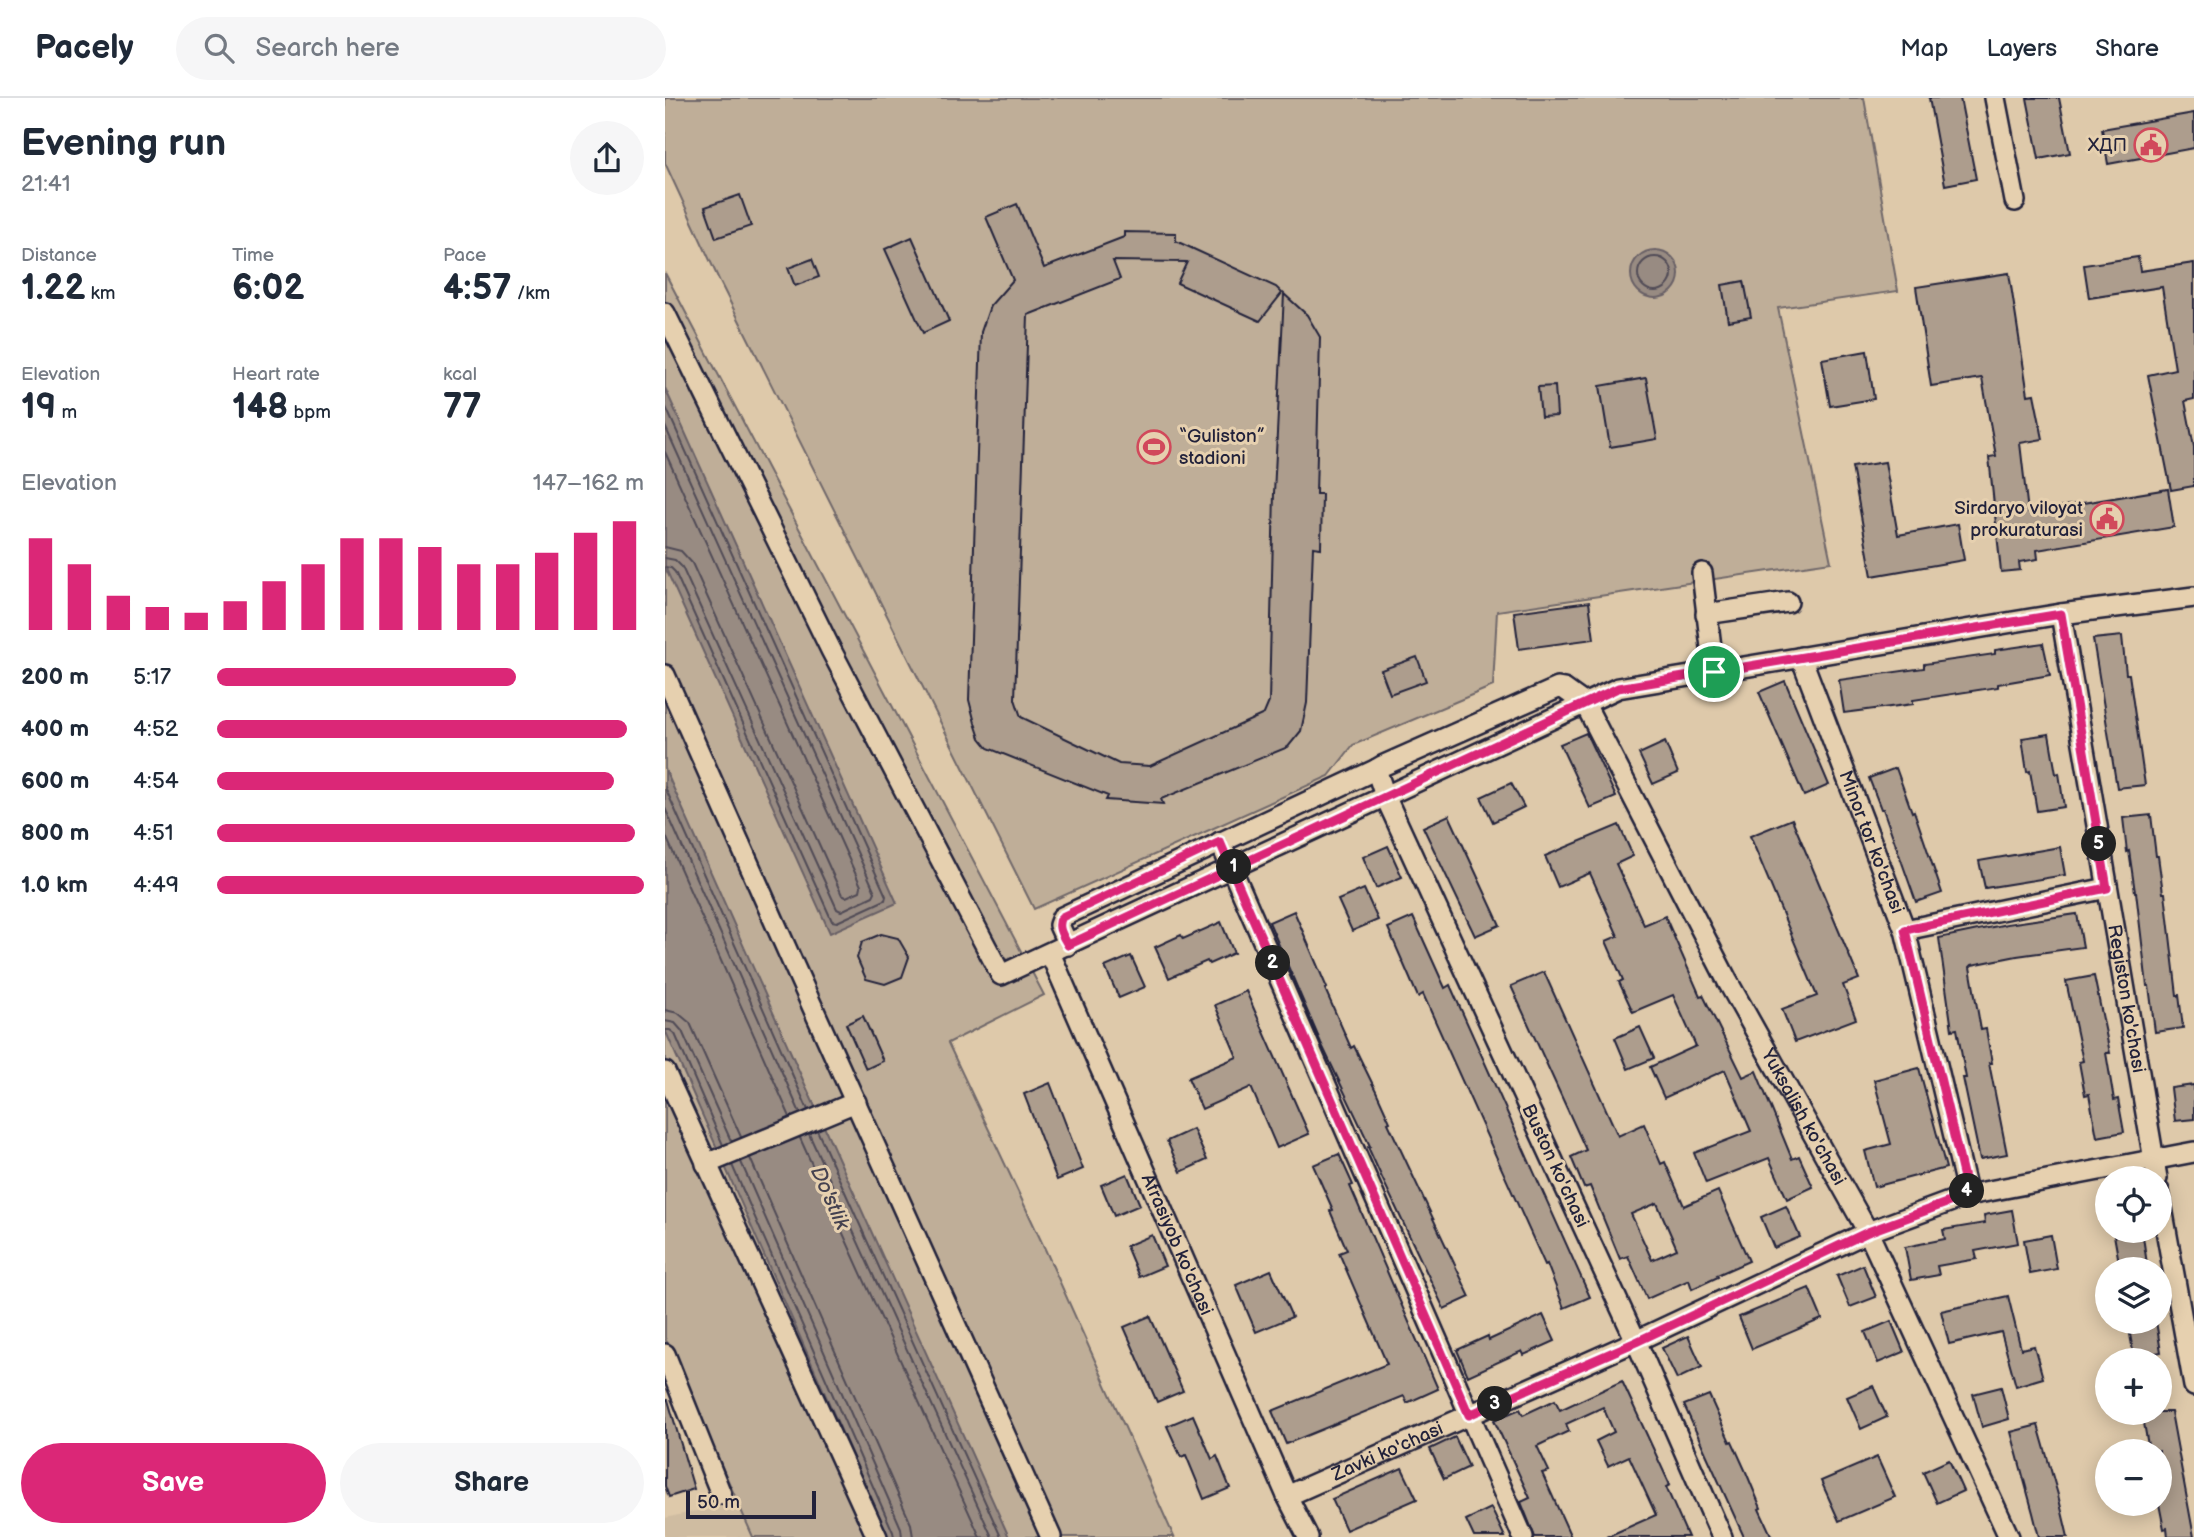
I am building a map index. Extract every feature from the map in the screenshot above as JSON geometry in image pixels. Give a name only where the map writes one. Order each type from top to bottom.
[{"type":"street","points":[[1995,98],[2015,201]]},
{"type":"street","points":[[665,313],[831,650],[1001,975],[1618,688],[2061,614],[2194,597]]},
{"type":"street","points":[[1702,573],[1714,672]]},
{"type":"street","points":[[1706,614],[1788,602]]},
{"type":"street","name":"Registon ko'chasi","points":[[2061,614],[2155,1166]]},
{"type":"street","name":"Minor tor ko'chasi","points":[[1801,657],[1905,930],[1968,1195]]},
{"type":"street","points":[[665,675],[1051,1537]]},
{"type":"street","points":[[1523,1537],[1220,842],[1552,689],[1564,689],[1585,704]]},
{"type":"street","name":"Yuksalish ko'chasi","points":[[1585,704],[1728,982],[1868,1232],[2009,1537]]},
{"type":"street","name":"Buston ko'chasi","points":[[1377,769],[1385,796],[1723,1537]]},
{"type":"street","name":"Afrasiyob ko'chasi","points":[[1220,842],[1062,917],[1059,925],[1059,949],[1287,1496],[1308,1537]]},
{"type":"street","points":[[1905,930],[2107,888]]},
{"type":"street","points":[[665,1072],[877,1537]]},
{"type":"street","points":[[706,1164],[856,1102]]},
{"type":"street","name":"Zavki ko'chasi","points":[[2163,1166],[2194,1152]]},
{"type":"street","name":"Zavki ko'chasi","points":[[1287,1496],[1636,1342],[1868,1232],[1968,1195],[2095,1177]]},
{"type":"street","points":[[2168,1243],[2194,1386]]},
{"type":"street","points":[[665,1354],[721,1494]]},
{"type":"shaded area","name":"“Guliston” stadioni","points":[[665,98],[1864,98],[1898,291],[1778,308],[1831,562],[1497,611],[1493,686],[1353,745],[1329,776],[1034,909],[720,282],[665,163]]},
{"type":"shaded area","points":[[665,273],[1044,995],[948,1043],[1045,1249],[1174,1537],[753,1537],[665,1338]]},
{"type":"shaded area","points":[[738,1502],[753,1537],[665,1537],[665,1518]]},
{"type":"water","points":[[1655,250],[1672,257],[1679,274],[1672,291],[1655,298],[1638,291],[1631,274],[1638,257]]},
{"type":"water","points":[[665,388],[897,903],[830,933],[665,567]]},
{"type":"water","name":"Do'stlik","points":[[665,769],[1009,1537],[888,1537],[665,1030]]},
{"type":"building","points":[[1929,98],[1960,98],[1976,179],[1945,185]]},
{"type":"building","points":[[2027,98],[2059,98],[2070,153],[2039,159]]},
{"type":"building","points":[[2194,113],[2194,148],[2108,164],[2102,129]]},
{"type":"building","points":[[740,195],[751,226],[716,238],[705,207]]},
{"type":"building","points":[[1017,204],[1044,268],[1124,237],[1124,232],[1176,233],[1176,241],[1276,287],[1282,293],[1260,321],[1177,283],[1187,262],[1113,261],[1120,279],[1028,315],[1015,699],[1021,717],[1119,764],[1150,766],[1264,714],[1269,702],[1274,493],[1284,294],[1307,315],[1320,337],[1316,494],[1322,494],[1321,548],[1313,547],[1307,703],[1301,731],[1288,747],[1161,799],[1163,804],[1106,800],[1108,796],[988,748],[980,738],[969,700],[981,332],[990,306],[1013,280],[986,217]]},
{"type":"building","points":[[912,237],[949,321],[923,333],[885,249]]},
{"type":"building","points":[[2138,257],[2140,271],[2194,263],[2194,399],[2185,401],[2194,447],[2194,486],[2171,490],[2148,375],[2175,369],[2162,287],[2089,298],[2084,265]]},
{"type":"building","points":[[812,259],[819,277],[795,286],[788,268]]},
{"type":"building","points":[[2009,273],[2028,395],[2034,394],[2043,439],[2020,443],[2028,512],[2168,489],[2174,527],[2037,550],[2038,559],[2019,562],[2020,570],[2001,572],[1989,457],[1996,456],[1982,378],[1931,386],[1916,287]]},
{"type":"building","points":[[1744,281],[1751,317],[1728,321],[1722,285]]},
{"type":"building","points":[[1867,351],[1874,399],[1830,406],[1822,359]]},
{"type":"building","points":[[1646,378],[1657,439],[1610,447],[1600,386]]},
{"type":"building","points":[[1555,386],[1557,416],[1541,417],[1538,387]]},
{"type":"building","points":[[1885,462],[1898,535],[1958,524],[1964,560],[1872,576],[1852,467]]},
{"type":"building","points":[[1589,602],[1594,639],[1519,649],[1514,612]]},
{"type":"building","points":[[2122,636],[2145,785],[2117,788],[2093,639]]},
{"type":"building","points":[[2043,643],[2050,675],[1998,684],[1998,687],[1913,700],[1913,704],[1844,713],[1839,680],[1924,668],[1924,664],[1995,654],[1995,650]]},
{"type":"building","points":[[1417,657],[1426,681],[1390,694],[1381,670]]},
{"type":"building","points":[[1785,681],[1829,785],[1804,796],[1759,692]]},
{"type":"building","points":[[1586,733],[1616,797],[1590,808],[1560,744]]},
{"type":"building","points":[[2049,734],[2064,807],[2037,811],[2022,738]]},
{"type":"building","points":[[1665,742],[1678,773],[1653,784],[1639,754]]},
{"type":"building","points":[[1896,768],[1942,893],[1916,902],[1883,809],[1869,778]]},
{"type":"building","points":[[1511,783],[1524,807],[1493,822],[1481,797]]},
{"type":"building","points":[[1449,815],[1500,925],[1475,936],[1423,827]]},
{"type":"building","points":[[2151,815],[2156,856],[2165,893],[2183,1028],[2155,1032],[2123,818]]},
{"type":"building","points":[[1792,819],[1859,979],[1843,985],[1856,1019],[1795,1042],[1782,1009],[1817,996],[1750,836]]},
{"type":"building","points":[[1619,825],[1633,856],[1616,864],[1644,925],[1665,916],[1700,996],[1703,995],[1743,1077],[1756,1071],[1792,1159],[1799,1156],[1813,1187],[1787,1199],[1769,1158],[1706,1183],[1694,1153],[1751,1131],[1725,1070],[1664,1098],[1650,1067],[1696,1046],[1673,995],[1633,1012],[1619,982],[1623,980],[1606,941],[1618,936],[1590,873],[1558,887],[1545,856]]},
{"type":"building","points":[[1388,846],[1402,877],[1376,888],[1363,857]]},
{"type":"building","points":[[2060,847],[2065,875],[1985,888],[1979,861]]},
{"type":"building","points":[[1364,889],[1378,920],[1352,931],[1338,900]]},
{"type":"building","points":[[1294,911],[1351,1048],[1354,1046],[1376,1091],[1390,1122],[1388,1123],[1470,1297],[1444,1309],[1382,1178],[1269,922]]},
{"type":"building","points":[[2077,914],[2083,947],[2017,956],[1970,967],[1981,1030],[1986,1029],[1992,1063],[1989,1063],[2007,1154],[1980,1159],[1963,1078],[1966,1078],[1957,1029],[1952,1030],[1939,938],[2007,924]]},
{"type":"building","points":[[1413,917],[1445,988],[1450,985],[1590,1297],[1564,1308],[1547,1264],[1545,1265],[1423,994],[1418,997],[1388,928]]},
{"type":"building","points":[[1221,922],[1234,953],[1209,964],[1207,961],[1169,978],[1155,947],[1181,935],[1183,939]]},
{"type":"building","points":[[881,934],[898,938],[909,957],[902,977],[885,984],[866,979],[857,958],[862,942]]},
{"type":"building","points":[[1131,956],[1145,987],[1119,998],[1105,967]]},
{"type":"building","points":[[1544,972],[1618,1136],[1644,1124],[1661,1164],[1665,1162],[1684,1206],[1718,1191],[1749,1261],[1692,1289],[1689,1280],[1647,1299],[1628,1256],[1620,1259],[1590,1186],[1584,1188],[1571,1157],[1586,1150],[1511,986]],"holes":[[[1657,1203],[1677,1249],[1652,1260],[1631,1214]]]},
{"type":"building","points":[[2094,976],[2110,1053],[2106,1053],[2114,1100],[2118,1099],[2124,1132],[2097,1137],[2089,1094],[2085,1095],[2079,1062],[2083,1061],[2066,981]]},
{"type":"building","points":[[1246,991],[1309,1134],[1277,1148],[1251,1087],[1202,1109],[1188,1078],[1237,1057],[1215,1005]]},
{"type":"building","points":[[863,1016],[883,1061],[866,1069],[846,1024]]},
{"type":"building","points":[[1640,1027],[1654,1058],[1628,1069],[1615,1038]]},
{"type":"building","points":[[1919,1068],[1946,1168],[1874,1187],[1865,1151],[1891,1144],[1874,1080]]},
{"type":"building","points":[[1050,1083],[1083,1169],[1057,1180],[1024,1094]]},
{"type":"building","points":[[2194,1085],[2194,1119],[2175,1121],[2171,1088]]},
{"type":"building","points":[[1193,1129],[1207,1160],[1181,1172],[1167,1141]]},
{"type":"building","points":[[1339,1154],[1353,1185],[1350,1186],[1438,1389],[1407,1403],[1404,1396],[1286,1444],[1272,1411],[1387,1364],[1339,1253],[1347,1250],[1313,1165]]},
{"type":"building","points":[[1127,1174],[1140,1205],[1114,1216],[1101,1185]]},
{"type":"building","points":[[1786,1206],[1800,1237],[1774,1248],[1761,1217]]},
{"type":"building","points":[[2012,1210],[2018,1243],[1975,1251],[1977,1259],[1937,1266],[1939,1275],[1911,1280],[1905,1247],[1945,1239],[1943,1230],[1985,1223],[1984,1215]]},
{"type":"building","points":[[1152,1235],[1165,1266],[1139,1277],[1126,1246]]},
{"type":"building","points":[[2051,1235],[2057,1269],[2030,1274],[2024,1240]]},
{"type":"building","points":[[2115,1243],[2144,1243],[2146,1257],[2118,1257]]},
{"type":"building","points":[[1863,1265],[1876,1297],[1850,1307],[1837,1276]]},
{"type":"building","points":[[1271,1270],[1292,1317],[1256,1332],[1236,1285]]},
{"type":"building","points":[[1809,1288],[1822,1319],[1752,1349],[1739,1317]]},
{"type":"building","points":[[2008,1296],[2021,1349],[2034,1346],[2043,1378],[2016,1386],[2001,1332],[1949,1344],[1941,1311]]},
{"type":"building","points":[[1543,1315],[1555,1341],[1524,1355],[1522,1351],[1468,1376],[1457,1350],[1488,1336],[1489,1340]]},
{"type":"building","points":[[1150,1316],[1183,1391],[1157,1402],[1124,1327]]},
{"type":"building","points":[[1891,1321],[1904,1352],[1878,1363],[1865,1332]]},
{"type":"building","points":[[2130,1334],[2158,1334],[2160,1348],[2132,1348]]},
{"type":"building","points":[[1688,1336],[1702,1367],[1677,1379],[1662,1348]]},
{"type":"building","points":[[1622,1381],[1670,1485],[1666,1487],[1688,1537],[1606,1537],[1656,1515],[1629,1456],[1608,1466],[1596,1441],[1614,1432],[1603,1407],[1566,1424],[1569,1431],[1537,1446],[1549,1471],[1542,1473],[1571,1537],[1535,1537],[1521,1502],[1530,1498],[1494,1420],[1520,1409],[1523,1415],[1555,1400],[1560,1410]]},
{"type":"building","points":[[1873,1386],[1887,1417],[1861,1429],[1847,1397]]},
{"type":"building","points":[[2001,1387],[2009,1419],[1982,1427],[1973,1394]]},
{"type":"building","points":[[1709,1395],[1746,1472],[1772,1537],[1744,1537],[1684,1405]]},
{"type":"building","points":[[665,1400],[668,1400],[694,1489],[669,1497],[665,1486]]},
{"type":"building","points":[[1193,1415],[1212,1459],[1217,1456],[1230,1488],[1204,1499],[1186,1455],[1181,1457],[1167,1426]]},
{"type":"building","points":[[2172,1417],[2194,1537],[2168,1537],[2167,1528],[2164,1529],[2161,1516],[2172,1516],[2172,1439],[2147,1439],[2144,1425],[2172,1425]]},
{"type":"building","points":[[2038,1425],[2068,1537],[2039,1537],[2011,1432]]},
{"type":"building","points":[[1455,1437],[1469,1467],[1444,1479],[1430,1449]]},
{"type":"building","points":[[1877,1457],[1895,1497],[1839,1521],[1821,1481]]},
{"type":"building","points":[[1949,1460],[1963,1491],[1937,1503],[1923,1472]]},
{"type":"building","points":[[1402,1468],[1417,1499],[1346,1530],[1332,1499]]},
{"type":"building","points":[[1491,1508],[1505,1537],[1474,1537],[1466,1520]]},
{"type":"place","name":"ХДП","points":[[2151,145]]},
{"type":"place","name":"“Guliston” stadioni","points":[[1154,447]]},
{"type":"place","name":"Sirdaryo viloyat prokuraturasi","points":[[2107,519]]},
{"type":"route","points":[[1714,672],[1618,688],[1385,796],[1231,868],[1068,945],[1059,925],[1060,921],[1062,917],[1220,842],[1231,868],[1350,1142],[1469,1415],[1636,1342],[1868,1232],[1968,1195],[1905,930],[2107,888],[2061,614],[1714,672]]}]
